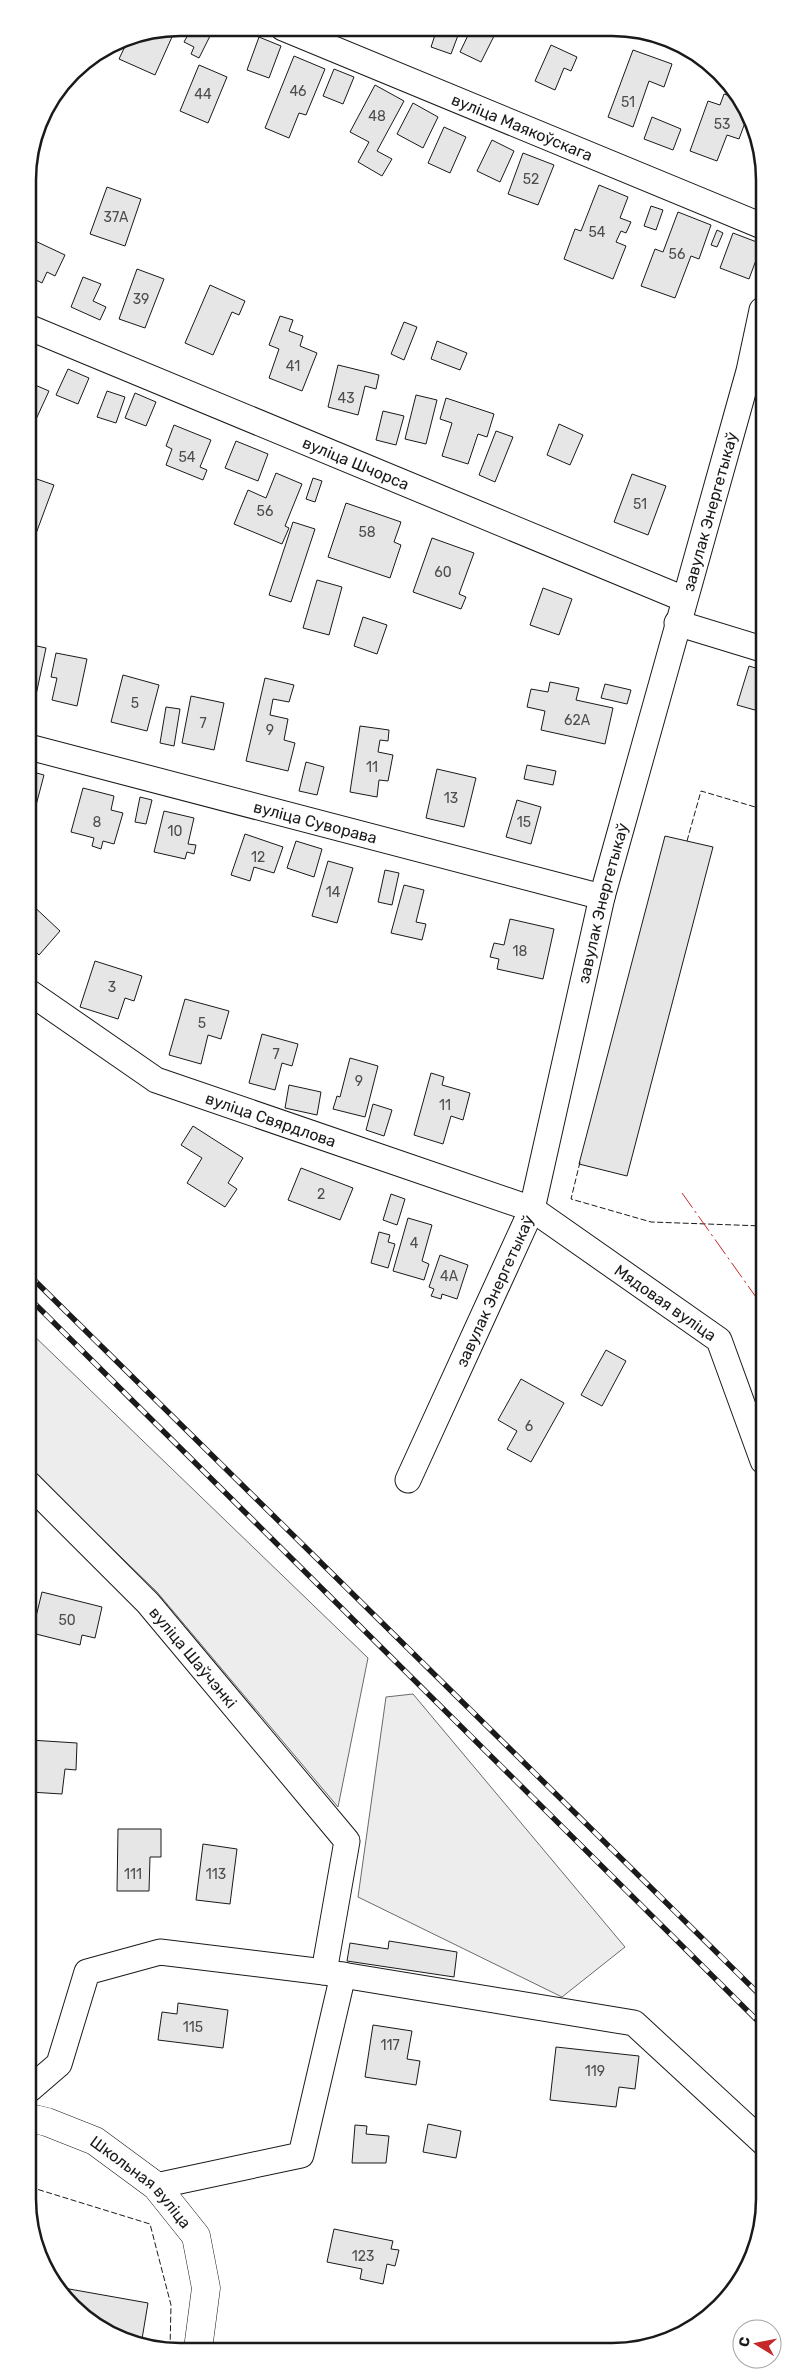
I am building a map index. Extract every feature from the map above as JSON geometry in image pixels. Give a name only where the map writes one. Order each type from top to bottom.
[{"type":"street","name":"вуліца Маякоўскага","points":[[302,36],[756,224]]},
{"type":"street","name":"вуліца Шчорса","points":[[37,331],[684,598]]},
{"type":"street","name":"завулак Энергетыкаў","points":[[408,1480],[532,1209],[602,897],[684,598],[755,373]]},
{"type":"street","points":[[677,623],[756,648]]},
{"type":"street","name":"вуліца Суворава","points":[[37,749],[602,897]]},
{"type":"street","name":"вуліца Свярдлова","points":[[37,997],[156,1080],[532,1209]]},
{"type":"street","name":"Мядовая вуліца","points":[[532,1209],[719,1340],[755,1440]]},
{"type":"street","name":"вуліца Шаўчэнкі","points":[[36,1490],[148,1603],[347,1841],[334,1973]]},
{"type":"street","points":[[36,2084],[59,2064],[87,1972],[160,1952],[334,1973],[634,2023],[755,2135]]},
{"type":"street","points":[[156,2186],[302,2155],[334,1973]]},
{"type":"street","name":"Школьная вуліца","points":[[36,2119],[95,2141],[156,2186],[196,2236],[206,2288],[199,2343]]},
{"type":"shaded area","points":[[36,1338],[368,1658],[338,1807],[157,1592],[36,1475]]},
{"type":"shaded area","points":[[413,1694],[625,1947],[562,1997],[358,1897],[386,1697]]},
{"type":"building","points":[[172,36],[155,75],[119,59],[124,48],[152,39]]},
{"type":"building","points":[[187,36],[210,36],[199,58],[191,54],[194,47],[184,42]]},
{"type":"building","points":[[435,36],[458,36],[451,54],[431,47]]},
{"type":"building","points":[[468,36],[494,36],[481,62],[460,52]]},
{"type":"building","points":[[259,37],[281,46],[269,78],[247,70]]},
{"type":"building","points":[[551,45],[577,57],[571,71],[564,68],[555,90],[535,81]]},
{"type":"building","points":[[633,50],[672,64],[664,87],[649,81],[633,127],[608,117]]},
{"type":"building","points":[[294,56],[325,69],[306,115],[299,113],[289,138],[265,128]]},
{"type":"building","points":[[199,65],[227,77],[208,123],[180,111]]},
{"type":"building","points":[[334,69],[354,77],[343,104],[323,96]]},
{"type":"building","points":[[375,85],[404,101],[377,151],[392,159],[382,176],[358,162],[369,142],[350,132]]},
{"type":"building","points":[[724,94],[727,95],[744,125],[739,139],[727,135],[717,161],[690,151],[708,101],[720,105]]},
{"type":"building","points":[[413,103],[438,117],[423,148],[397,134]]},
{"type":"building","points":[[652,117],[681,129],[673,150],[644,139]]},
{"type":"building","points":[[444,127],[466,137],[450,173],[428,163]]},
{"type":"building","points":[[492,140],[514,151],[500,182],[477,171]]},
{"type":"building","points":[[523,153],[554,165],[538,205],[508,194]]},
{"type":"building","points":[[599,185],[628,197],[620,218],[631,222],[626,233],[621,231],[616,242],[626,246],[613,279],[564,259],[575,229],[581,231]]},
{"type":"building","points":[[107,187],[141,199],[125,246],[90,234]]},
{"type":"building","points":[[651,206],[663,210],[656,230],[644,226]]},
{"type":"building","points":[[678,212],[711,225],[699,259],[691,256],[675,298],[641,286],[655,249],[663,252]]},
{"type":"building","points":[[717,230],[723,233],[717,247],[711,245]]},
{"type":"building","points":[[733,233],[756,242],[756,260],[749,279],[720,268]]},
{"type":"building","points":[[37,242],[65,255],[55,276],[47,272],[42,283],[37,280]]},
{"type":"building","points":[[137,269],[164,279],[145,328],[119,319]]},
{"type":"building","points":[[83,277],[101,284],[93,301],[106,307],[100,320],[71,307]]},
{"type":"building","points":[[210,285],[245,301],[239,315],[232,312],[213,355],[185,343]]},
{"type":"building","points":[[280,316],[293,320],[289,331],[303,336],[300,346],[317,353],[302,391],[269,378],[279,349],[269,345]]},
{"type":"building","points":[[404,322],[417,327],[404,360],[391,354]]},
{"type":"building","points":[[437,341],[467,353],[460,370],[431,359]]},
{"type":"building","points":[[338,365],[379,375],[376,389],[365,386],[358,415],[328,407]]},
{"type":"building","points":[[68,369],[89,378],[78,404],[56,395]]},
{"type":"building","points":[[37,386],[49,391],[37,417]]},
{"type":"building","points":[[107,391],[125,397],[116,423],[97,417]]},
{"type":"building","points":[[135,393],[156,402],[146,426],[125,418]]},
{"type":"building","points":[[416,395],[437,400],[426,444],[405,439]]},
{"type":"building","points":[[446,398],[494,414],[487,437],[478,434],[468,464],[442,456],[452,423],[440,419]]},
{"type":"building","points":[[383,411],[404,416],[396,445],[376,440]]},
{"type":"building","points":[[559,424],[583,435],[570,465],[547,455]]},
{"type":"building","points":[[174,425],[211,440],[200,467],[207,470],[203,480],[166,465],[172,449],[166,446]]},
{"type":"building","points":[[496,431],[513,437],[495,482],[479,475]]},
{"type":"building","points":[[236,441],[268,454],[258,481],[225,468]]},
{"type":"building","points":[[276,473],[302,484],[285,526],[289,528],[282,544],[234,524],[248,490],[266,498]]},
{"type":"building","points":[[632,474],[666,486],[648,535],[614,522]]},
{"type":"building","points":[[313,478],[322,481],[315,502],[306,499]]},
{"type":"building","points":[[37,479],[54,485],[37,531]]},
{"type":"building","points":[[346,503],[401,522],[394,542],[401,545],[390,578],[328,557]]},
{"type":"building","points":[[293,522],[315,529],[291,602],[269,595]]},
{"type":"building","points":[[432,538],[474,553],[459,594],[466,597],[461,609],[413,592]]},
{"type":"building","points":[[317,580],[342,587],[329,635],[303,628]]},
{"type":"building","points":[[543,588],[572,599],[559,635],[530,625]]},
{"type":"building","points":[[363,617],[387,625],[377,654],[354,646]]},
{"type":"building","points":[[37,646],[46,648],[37,692]]},
{"type":"building","points":[[56,653],[87,659],[77,706],[52,700],[57,678],[51,677]]},
{"type":"building","points":[[749,666],[756,668],[756,710],[737,705]]},
{"type":"building","points":[[123,675],[159,685],[147,731],[111,722]]},
{"type":"building","points":[[265,678],[294,685],[289,702],[273,699],[270,715],[288,719],[284,740],[295,743],[288,771],[246,761]]},
{"type":"building","points":[[550,682],[579,688],[576,700],[613,708],[605,744],[541,730],[545,711],[527,707],[531,689],[548,692]]},
{"type":"building","points":[[605,684],[631,690],[627,704],[601,698]]},
{"type":"building","points":[[191,696],[224,703],[214,750],[182,743]]},
{"type":"building","points":[[166,707],[180,709],[174,746],[160,743]]},
{"type":"building","points":[[360,726],[389,730],[388,741],[380,740],[378,752],[393,755],[388,781],[379,780],[377,797],[350,792]]},
{"type":"building","points":[[306,762],[324,767],[317,795],[299,791]]},
{"type":"building","points":[[527,765],[556,771],[553,785],[524,779]]},
{"type":"building","points":[[437,769],[476,778],[464,827],[426,818]]},
{"type":"building","points":[[37,773],[44,775],[37,803]]},
{"type":"building","points":[[83,788],[114,796],[111,810],[123,813],[114,844],[103,841],[101,849],[92,846],[94,838],[71,832]]},
{"type":"building","points":[[140,797],[152,800],[146,824],[135,822]]},
{"type":"building","points":[[517,800],[541,807],[531,844],[506,837]]},
{"type":"building","points":[[164,811],[194,818],[188,844],[196,845],[194,854],[187,852],[185,859],[154,852]]},
{"type":"building","points":[[245,834],[283,847],[274,873],[254,867],[250,881],[231,875]]},
{"type":"building","points":[[665,836],[713,847],[627,1176],[579,1164]]},
{"type":"building","points":[[296,841],[322,849],[314,877],[287,868]]},
{"type":"building","points":[[328,861],[353,868],[337,923],[312,916]]},
{"type":"building","points":[[385,870],[399,873],[392,905],[378,902]]},
{"type":"building","points":[[404,885],[424,890],[416,922],[426,924],[422,940],[391,933]]},
{"type":"building","points":[[37,909],[60,931],[39,955],[37,953]]},
{"type":"building","points":[[510,919],[554,929],[543,979],[497,969],[499,959],[490,957],[494,943],[504,945]]},
{"type":"building","points":[[95,961],[142,976],[134,1001],[125,998],[118,1019],[80,1007]]},
{"type":"building","points":[[185,999],[229,1011],[221,1039],[208,1035],[201,1064],[169,1055]]},
{"type":"building","points":[[262,1034],[298,1044],[292,1066],[282,1063],[275,1090],[249,1083]]},
{"type":"building","points":[[350,1058],[378,1066],[365,1117],[333,1109],[337,1096],[340,1097]]},
{"type":"building","points":[[431,1073],[444,1077],[442,1085],[470,1093],[463,1120],[451,1116],[443,1144],[414,1135]]},
{"type":"building","points":[[289,1085],[321,1092],[317,1115],[285,1108]]},
{"type":"building","points":[[373,1104],[392,1110],[384,1136],[366,1130]]},
{"type":"building","points":[[193,1126],[243,1158],[228,1183],[237,1189],[225,1207],[187,1183],[202,1158],[181,1145]]},
{"type":"building","points":[[301,1168],[353,1188],[340,1220],[288,1200]]},
{"type":"building","points":[[391,1194],[405,1199],[397,1225],[383,1220]]},
{"type":"building","points":[[408,1218],[432,1225],[422,1261],[429,1264],[424,1280],[393,1271]]},
{"type":"building","points":[[379,1232],[390,1235],[388,1242],[395,1244],[388,1268],[371,1263]]},
{"type":"building","points":[[440,1255],[468,1265],[457,1299],[442,1294],[441,1299],[431,1296],[434,1289],[429,1287]]},
{"type":"building","points":[[606,1350],[626,1361],[602,1406],[581,1395]]},
{"type":"building","points":[[521,1379],[564,1403],[531,1462],[507,1449],[517,1431],[498,1420]]},
{"type":"building","points":[[42,1592],[102,1607],[95,1638],[82,1635],[80,1645],[36,1634],[36,1615]]},
{"type":"building","points":[[36,1740],[77,1743],[76,1770],[65,1769],[62,1794],[36,1792]]},
{"type":"building","points":[[118,1829],[161,1829],[161,1857],[150,1857],[149,1891],[117,1891]]},
{"type":"building","points":[[203,1844],[237,1849],[230,1904],[196,1900]]},
{"type":"building","points":[[389,1941],[457,1952],[454,1977],[347,1961],[350,1943],[388,1949]]},
{"type":"building","points":[[178,2003],[228,2010],[223,2048],[158,2040],[162,2012],[177,2014]]},
{"type":"building","points":[[373,2025],[412,2031],[407,2059],[420,2061],[416,2085],[365,2077]]},
{"type":"building","points":[[556,2047],[639,2056],[635,2089],[619,2087],[616,2107],[550,2100]]},
{"type":"building","points":[[428,2124],[461,2131],[456,2158],[423,2152]]},
{"type":"building","points":[[355,2125],[367,2126],[366,2134],[389,2136],[386,2163],[352,2163]]},
{"type":"building","points":[[334,2229],[393,2241],[391,2249],[399,2250],[395,2266],[387,2264],[383,2284],[360,2279],[362,2269],[327,2262]]},
{"type":"building","points":[[68,2289],[148,2303],[142,2337],[125,2332],[108,2323],[78,2301]]},
{"type":"railway","points":[[36,1282],[755,1990]]},
{"type":"railway","points":[[36,1305],[755,2018]]},
{"type":"fence","points":[[687,841],[701,791],[756,807]]},
{"type":"fence","points":[[580,1162],[571,1199],[651,1222],[755,1226]]},
{"type":"fence","points":[[36,2189],[150,2224],[171,2305],[170,2342]]},
{"type":"power","points":[[682,1193],[755,1296]]}]
